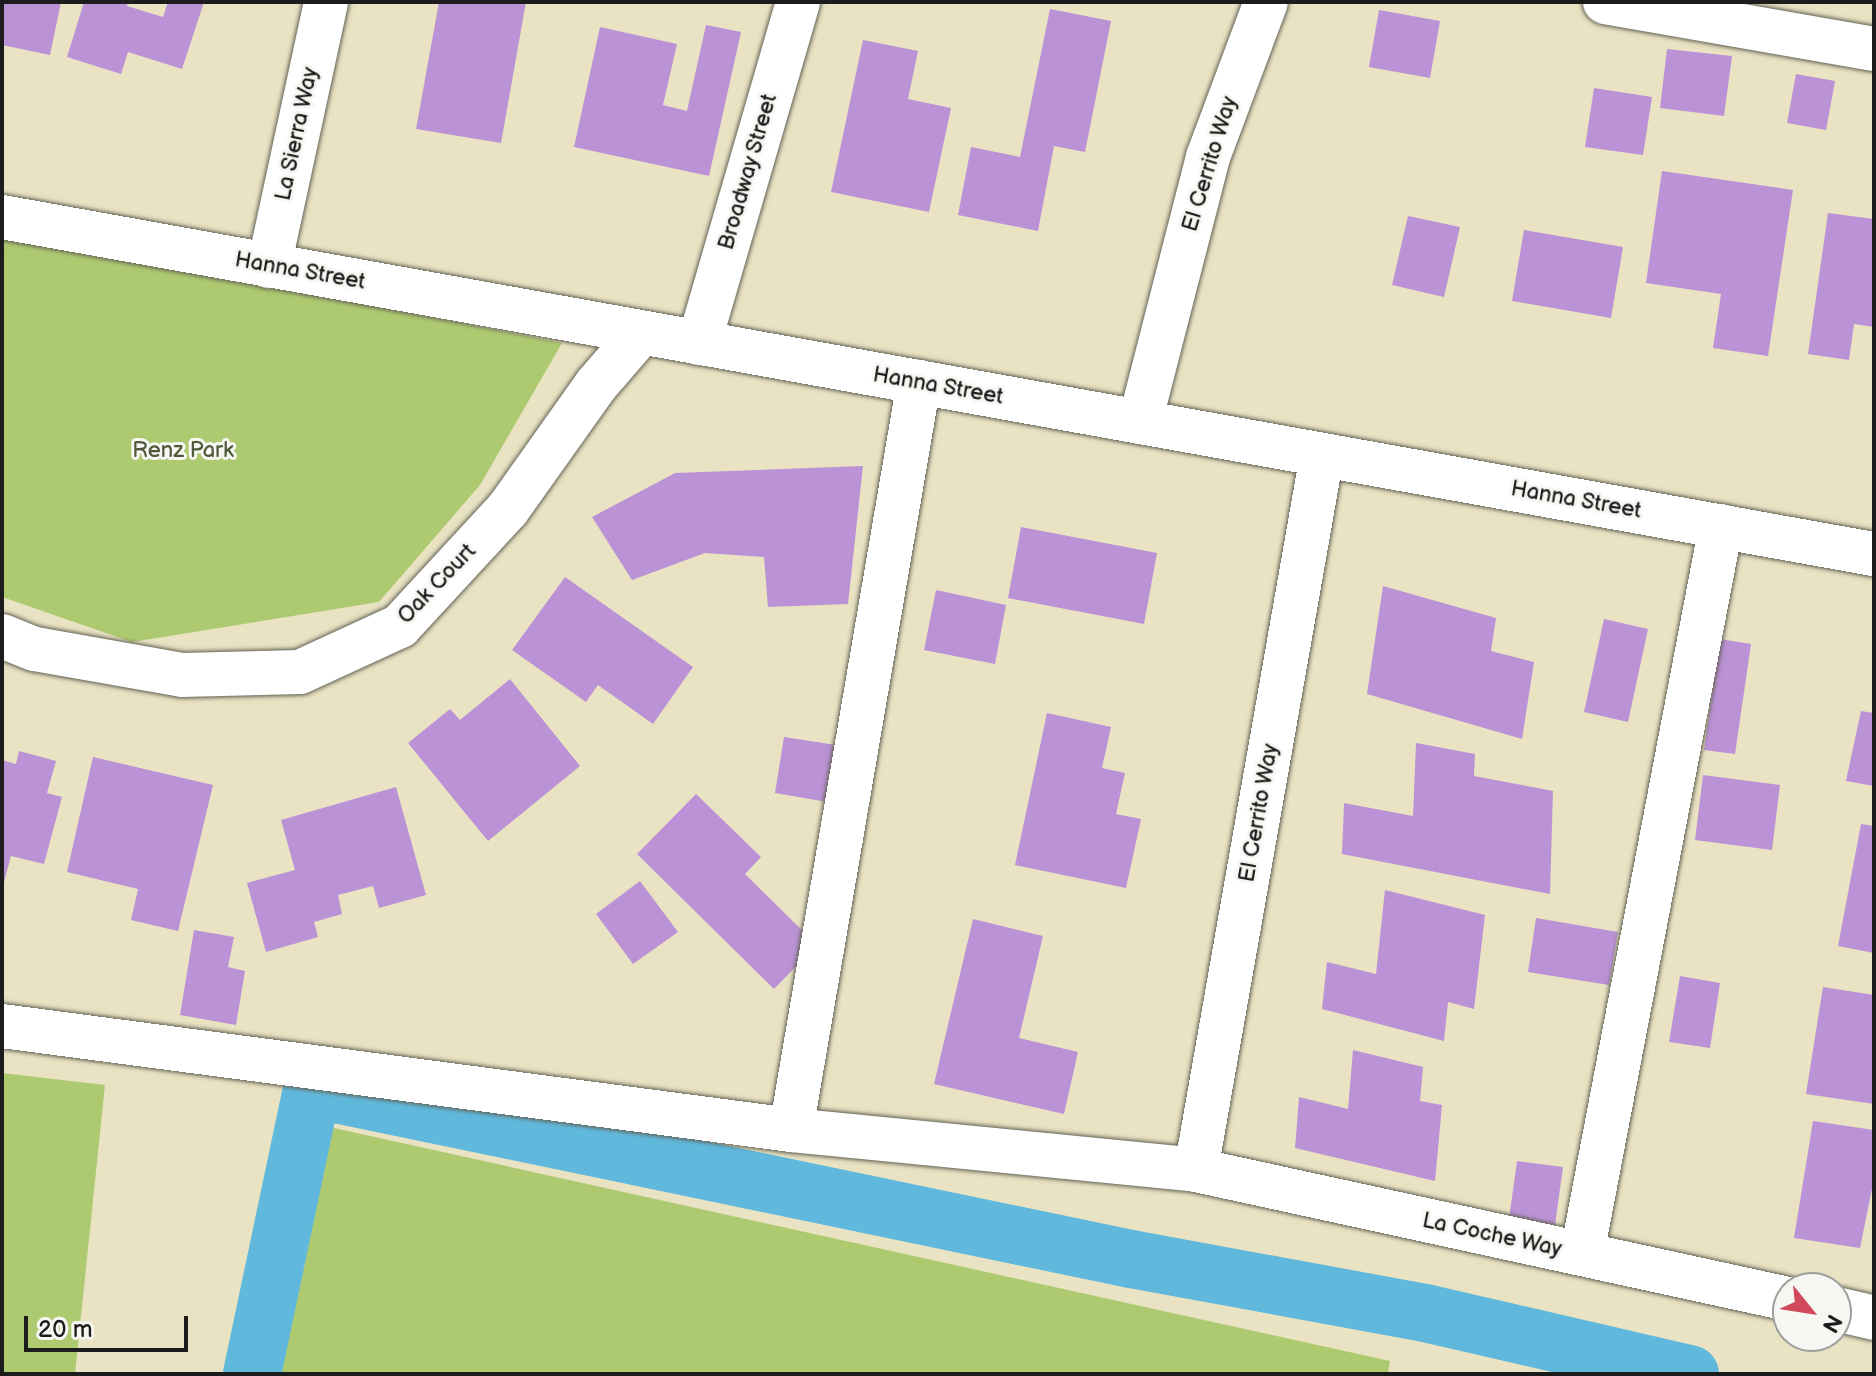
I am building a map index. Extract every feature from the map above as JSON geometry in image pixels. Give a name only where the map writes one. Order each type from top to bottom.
[{"type":"street","name":"La Sierra Way","points":[[269,266],[326,2]]},
{"type":"street","name":"Broadway Street","points":[[699,343],[798,2]]},
{"type":"street","name":"El Cerrito Way","points":[[1140,422],[1208,157],[1266,2]]},
{"type":"street","points":[[1605,2],[1874,49]]},
{"type":"street","name":"Hanna Street","points":[[2,217],[1874,554]]},
{"type":"street","name":"Oak Court","points":[[2,636],[35,649],[182,675],[300,672],[400,626],[508,509],[596,385],[641,333]]},
{"type":"street","points":[[791,1130],[919,382]]},
{"type":"street","name":"El Cerrito Way","points":[[1196,1170],[1322,455]]},
{"type":"street","points":[[1582,1254],[1721,526]]},
{"type":"street","name":"La Coche Way","points":[[2,1026],[791,1130],[1196,1170],[1772,1296]]},
{"type":"street","points":[[1852,1313],[1874,1318]]},
{"type":"green space","name":"Renz Park","points":[[2,232],[562,343],[480,485],[379,602],[132,642],[2,597]]},
{"type":"green space","points":[[2,1073],[105,1085],[75,1374],[2,1374]]},
{"type":"green space","points":[[293,1119],[1390,1361],[1388,1374],[256,1374]]},
{"type":"building","points":[[2,2],[61,2],[50,55],[2,45]]},
{"type":"building","points":[[84,2],[128,2],[127,6],[163,17],[168,2],[204,2],[182,69],[128,52],[121,74],[67,57]]},
{"type":"building","points":[[439,2],[526,2],[501,143],[416,129]]},
{"type":"building","points":[[1050,9],[1111,21],[1085,152],[1054,146],[1038,231],[958,215],[971,147],[1020,157]]},
{"type":"building","points":[[1379,10],[1440,21],[1430,78],[1369,67]]},
{"type":"building","points":[[706,25],[741,32],[709,176],[574,147],[600,27],[677,44],[663,105],[687,111]]},
{"type":"building","points":[[863,40],[918,51],[908,99],[951,108],[929,212],[831,192]]},
{"type":"building","points":[[1667,49],[1732,56],[1724,116],[1660,108]]},
{"type":"building","points":[[1796,74],[1835,81],[1826,130],[1787,123]]},
{"type":"building","points":[[1594,88],[1652,97],[1643,155],[1585,147]]},
{"type":"building","points":[[1662,171],[1793,190],[1768,356],[1713,348],[1721,294],[1646,283]]},
{"type":"building","points":[[1828,213],[1874,219],[1874,327],[1854,324],[1849,360],[1808,354]]},
{"type":"building","points":[[1408,216],[1460,227],[1444,297],[1392,285]]},
{"type":"building","points":[[1524,230],[1623,247],[1611,318],[1512,301]]},
{"type":"building","points":[[863,466],[848,604],[768,607],[764,557],[705,553],[632,580],[592,517],[675,473]]},
{"type":"building","points":[[1021,527],[1157,553],[1144,624],[1008,598]]},
{"type":"building","points":[[565,577],[693,667],[653,724],[598,685],[586,702],[512,650]]},
{"type":"building","points":[[1383,586],[1496,618],[1491,651],[1534,662],[1522,739],[1367,694]]},
{"type":"building","points":[[936,590],[1006,605],[995,664],[924,650]]},
{"type":"building","points":[[1604,619],[1648,629],[1628,722],[1584,712]]},
{"type":"building","points":[[1720,639],[1751,644],[1735,754],[1704,750]]},
{"type":"building","points":[[510,679],[580,766],[488,841],[408,743],[450,709],[460,720]]},
{"type":"building","points":[[1861,711],[1874,713],[1874,786],[1846,781]]},
{"type":"building","points":[[1047,713],[1111,727],[1102,768],[1125,773],[1116,814],[1141,819],[1126,888],[1015,865]]},
{"type":"building","points":[[784,737],[849,747],[839,804],[775,793]]},
{"type":"building","points":[[1416,743],[1475,754],[1474,776],[1553,791],[1550,894],[1342,854],[1344,803],[1413,816]]},
{"type":"building","points":[[19,751],[56,761],[47,793],[62,797],[44,864],[11,856],[3,886],[2,760],[16,764]]},
{"type":"building","points":[[93,757],[213,785],[178,931],[131,920],[138,889],[67,872]]},
{"type":"building","points":[[1703,775],[1780,785],[1772,850],[1695,840]]},
{"type":"building","points":[[396,787],[426,895],[379,908],[373,886],[338,895],[342,914],[314,922],[318,937],[266,952],[247,883],[295,870],[281,820]]},
{"type":"building","points":[[696,794],[761,857],[745,874],[817,945],[774,989],[637,854]]},
{"type":"building","points":[[1861,824],[1874,826],[1874,953],[1838,946]]},
{"type":"building","points":[[640,881],[678,932],[633,964],[596,914]]},
{"type":"building","points":[[1385,890],[1485,915],[1474,1009],[1448,1002],[1444,1041],[1322,1009],[1327,962],[1376,974]]},
{"type":"building","points":[[1536,918],[1618,932],[1609,985],[1528,972]]},
{"type":"building","points":[[973,919],[1043,936],[1019,1038],[1078,1052],[1064,1114],[934,1084]]},
{"type":"building","points":[[194,930],[234,937],[228,967],[245,971],[236,1025],[180,1015]]},
{"type":"building","points":[[1680,976],[1720,983],[1710,1048],[1669,1042]]},
{"type":"building","points":[[1823,987],[1874,995],[1874,1104],[1806,1094]]},
{"type":"building","points":[[1353,1050],[1423,1067],[1420,1101],[1442,1105],[1435,1181],[1295,1148],[1299,1097],[1348,1109]]},
{"type":"building","points":[[1813,1121],[1874,1130],[1874,1179],[1860,1248],[1794,1238]]},
{"type":"building","points":[[1517,1161],[1563,1167],[1555,1225],[1509,1219]]},
{"type":"waterway","points":[[252,1374],[312,1089],[1131,1259],[1425,1313],[1690,1374]]}]
